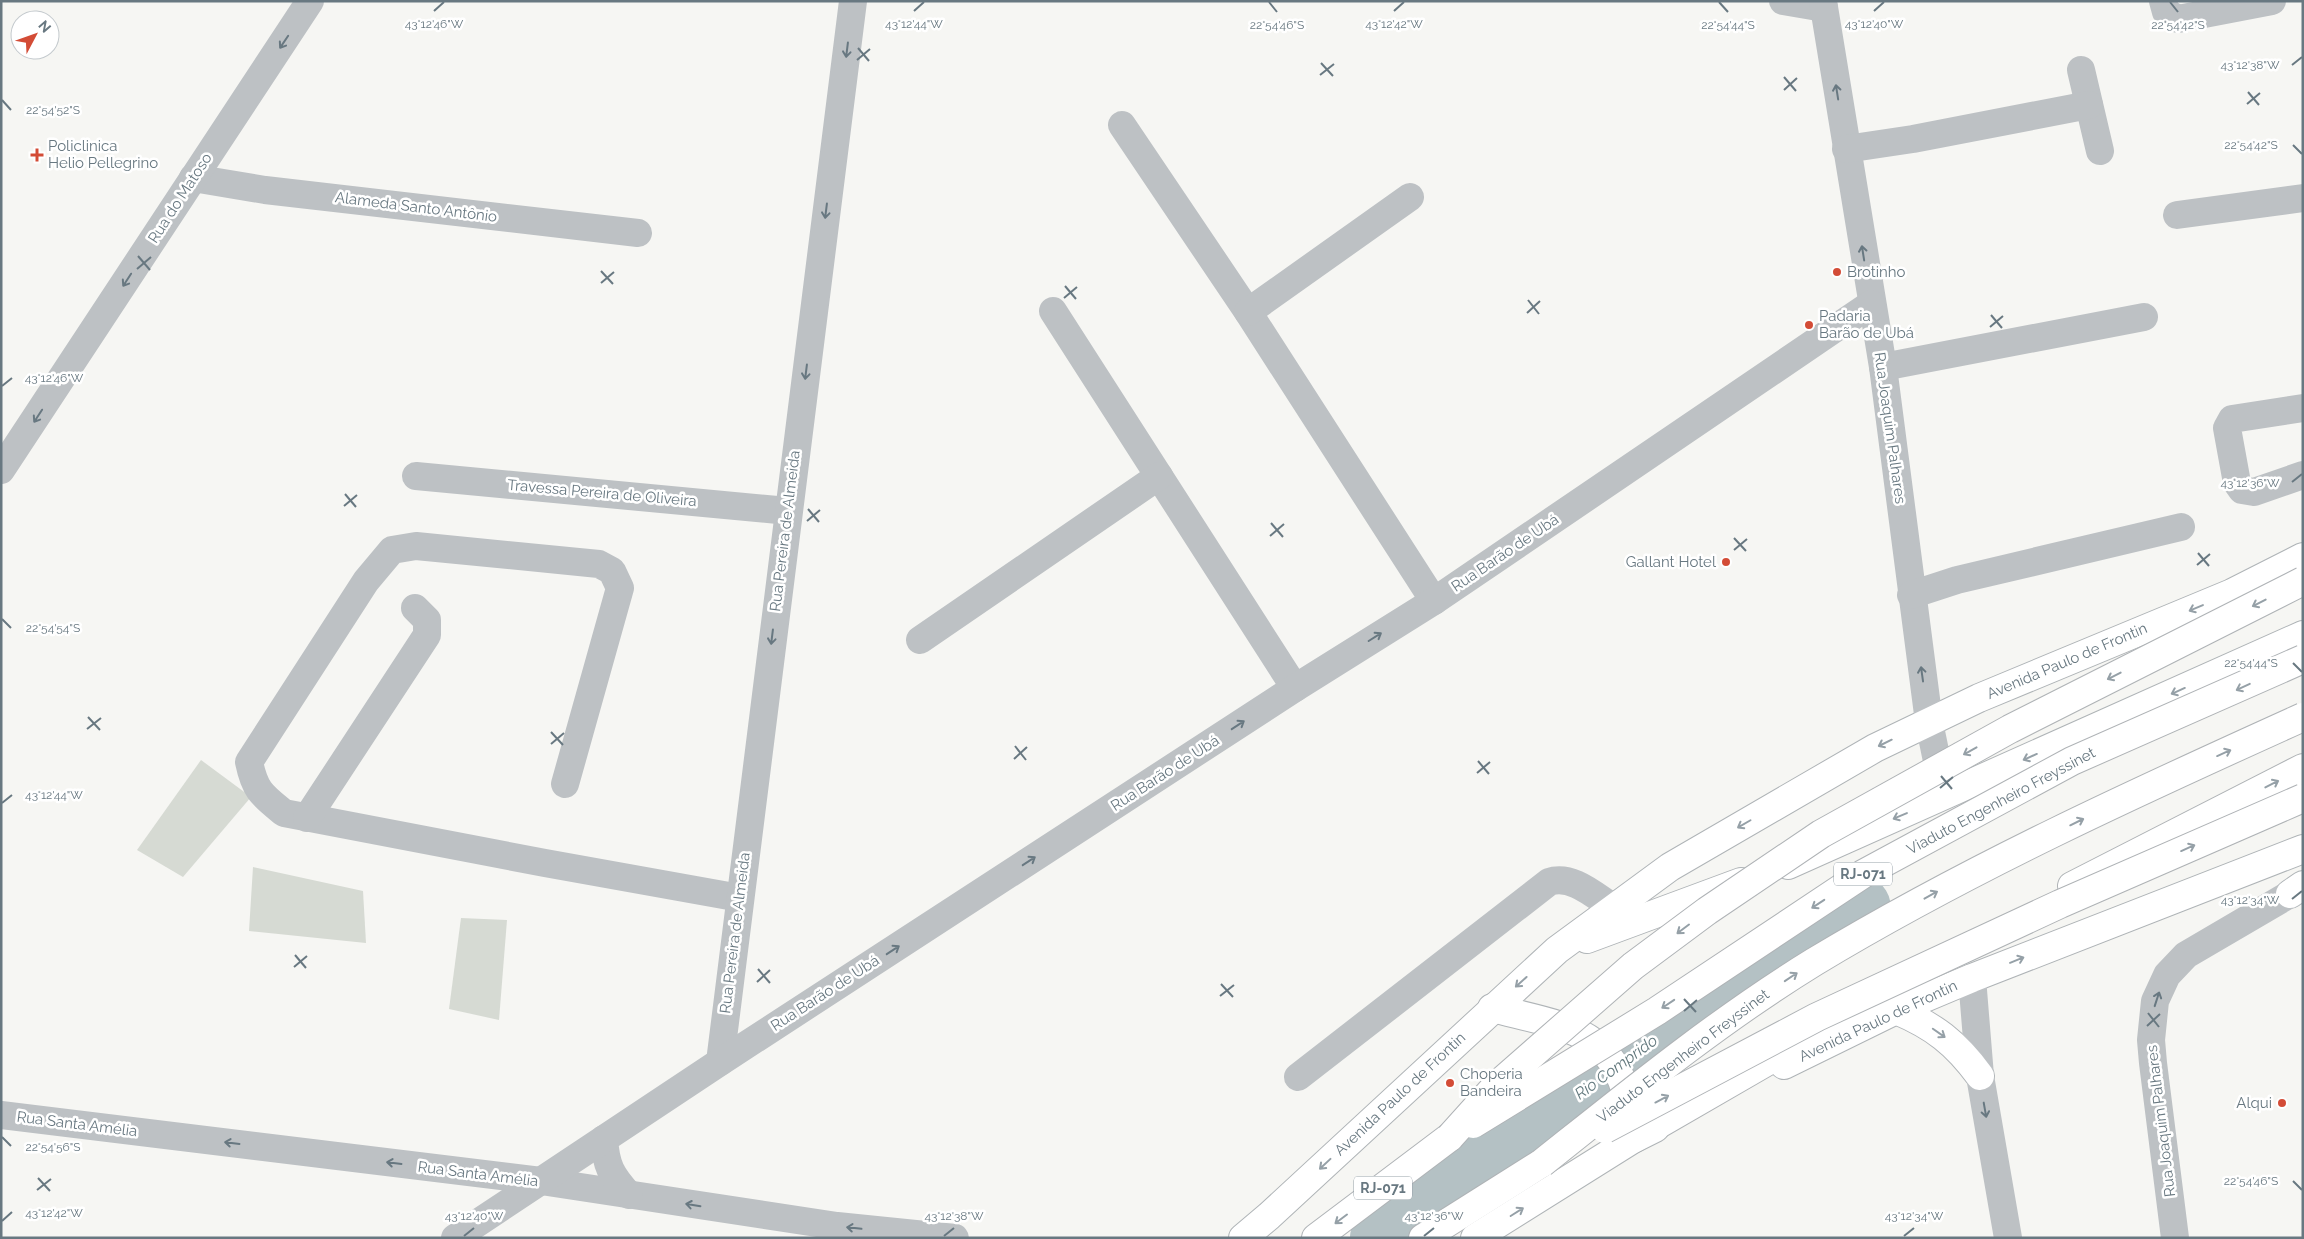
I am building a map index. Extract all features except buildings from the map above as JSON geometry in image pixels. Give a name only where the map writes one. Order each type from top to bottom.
[{"type":"main road","name":"Avenida Paulo de Frontin","points":[[1243,1238],[1270,1227],[1492,1008],[1557,950],[1670,867],[1875,748],[1979,698],[2232,593],[2303,557]]},
{"type":"main road","points":[[1450,1137],[1494,1087],[1633,966],[1707,911],[1821,834],[2010,729],[2303,581]]},
{"type":"main road","name":"Avenida Paulo de Frontin","points":[[1557,950],[1786,866],[2303,635]]},
{"type":"main road","name":"Viaduto Engenheiro Freyssinet","points":[[1316,1238],[1450,1137],[1658,1011],[1863,874],[2072,761],[2303,659]]},
{"type":"main road","name":"Viaduto Engenheiro Freyssinet","points":[[1423,1238],[1542,1163],[1666,1065],[1812,963],[1951,884],[2158,782],[2303,717]]},
{"type":"main road","points":[[1492,1008],[1562,1026],[1598,1044],[1612,1060],[1626,1088],[1633,1139],[1862,1007],[1956,945],[2303,768]]},
{"type":"main road","points":[[1542,1163],[1817,1017],[2060,904],[2303,798]]},
{"type":"main road","name":"Avenida Paulo de Frontin","points":[[1475,1238],[1633,1139],[1896,1010],[2148,908],[2274,862],[2303,849]]},
{"type":"main road","points":[[2274,862],[2303,859]]},
{"type":"main road","points":[[1896,1010],[1921,1020],[1944,1035],[1964,1054],[1980,1076]]},
{"type":"street","name":"Rua do Matoso","points":[[4,462],[310,1]]},
{"type":"street","name":"Rua Pereira de Almeida","points":[[720,1062],[853,1]]},
{"type":"street","points":[[1783,1],[1823,5]]},
{"type":"street","points":[[2163,1],[2166,12],[2178,19],[2272,1]]},
{"type":"street","name":"Rua Joaquim Palhares","points":[[1823,5],[1882,367],[1929,722],[1944,796]]},
{"type":"street","points":[[2081,70],[2100,152]]},
{"type":"street","points":[[1846,149],[1913,139],[2089,105]]},
{"type":"street","points":[[1122,125],[1248,312],[1434,601]]},
{"type":"street","name":"Alameda Santo Antônio","points":[[194,178],[265,190],[638,233]]},
{"type":"street","points":[[1248,312],[1410,197]]},
{"type":"street","points":[[2177,215],[2303,198]]},
{"type":"street","name":"Rua Barão de Ubá","points":[[455,1238],[720,1062],[1295,688],[1434,601],[1871,304]]},
{"type":"street","points":[[1053,311],[1295,688]]},
{"type":"street","points":[[1882,367],[2144,317]]},
{"type":"street","points":[[2303,408],[2232,420],[2227,428],[2237,483],[2242,490],[2254,492],[2303,475]]},
{"type":"street","name":"Travessa Pereira de Oliveira","points":[[416,476],[788,511]]},
{"type":"street","points":[[920,640],[1159,476]]},
{"type":"street","points":[[1911,595],[1957,580],[2181,527]]},
{"type":"street","points":[[565,784],[620,588],[612,571],[599,564],[416,546],[392,550],[370,575],[249,762],[253,782],[266,798],[284,813],[740,898]]},
{"type":"street","points":[[307,818],[427,635],[427,620],[415,608]]},
{"type":"street","points":[[1298,1077],[1549,882],[1559,879],[1568,880],[1614,908]]},
{"type":"street","name":"Rua Joaquim Palhares","points":[[2175,1238],[2152,1063],[2151,1040],[2155,1001],[2167,975],[2186,955],[2298,890]]},
{"type":"street","points":[[1972,978],[1980,1076],[2008,1238]]},
{"type":"street","name":"Rua Santa Amélia","points":[[1,1115],[540,1182],[837,1226],[955,1238]]},
{"type":"street","points":[[604,1139],[606,1159],[610,1172],[629,1195]]},
{"type":"shaded area","points":[[201,760],[251,797],[183,877],[137,850]]},
{"type":"shaded area","points":[[253,867],[363,891],[366,943],[249,931]]},
{"type":"shaded area","points":[[461,918],[507,920],[499,1020],[449,1009]]},
{"type":"waterway","name":"Rio Comprido","points":[[1383,1238],[1694,1010],[1858,908]]},
{"type":"place","name":"Policlinica Helio Pellegrino","points":[[37,155]]},
{"type":"place","name":"Brotinho","points":[[1837,272]]},
{"type":"place","name":"Padaria Barão de Ubá","points":[[1809,325]]},
{"type":"place","name":"Gallant Hotel","points":[[1726,562]]},
{"type":"place","name":"Choperia Bandeira","points":[[1450,1083]]},
{"type":"place","name":"Alqui","points":[[2282,1103]]}]
